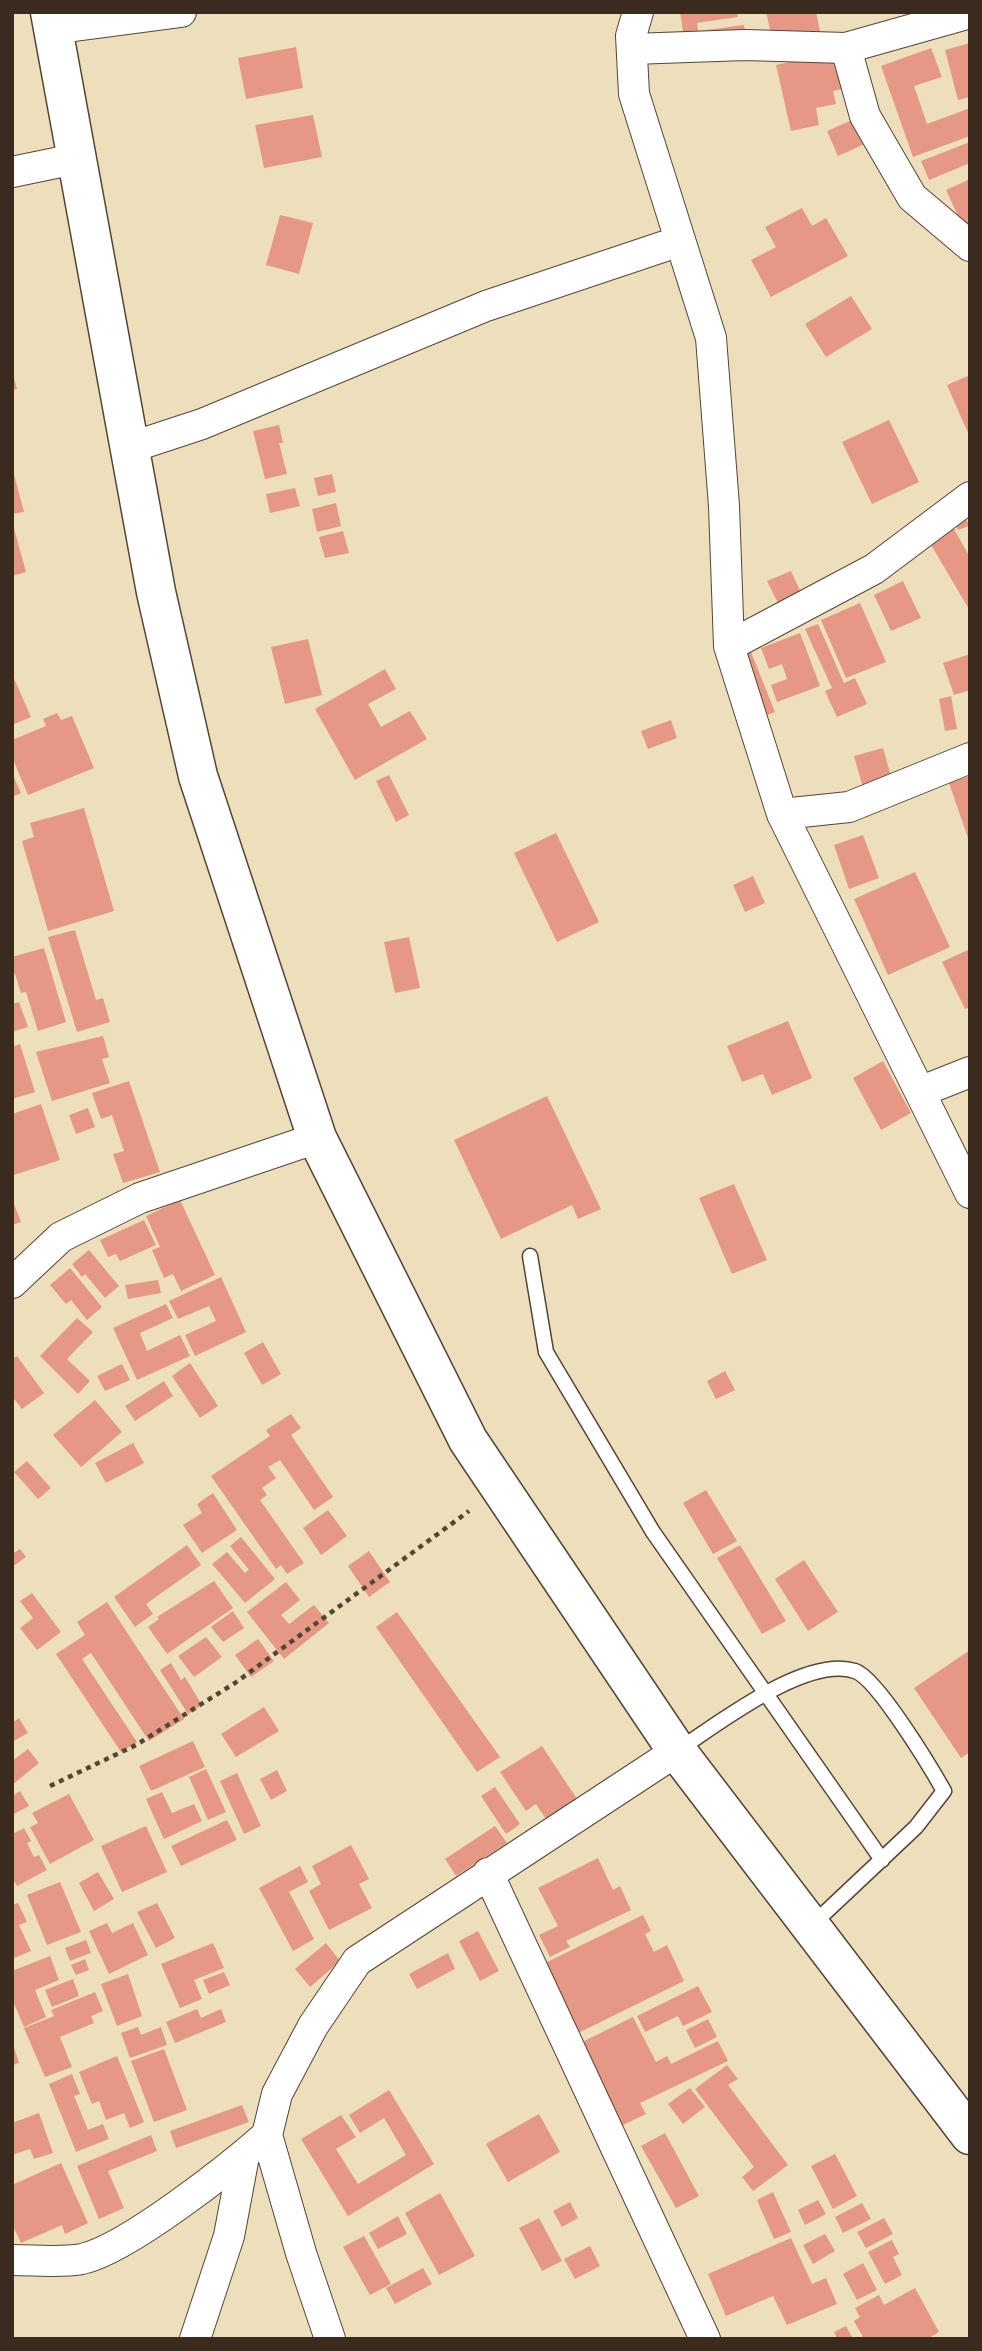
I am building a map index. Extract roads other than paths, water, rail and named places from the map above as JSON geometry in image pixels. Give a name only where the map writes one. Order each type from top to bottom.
[{"type":"highway","points":[[51,21],[75,159],[132,447],[156,592],[198,776],[317,1138],[468,1440],[677,1751],[811,1926],[963,2113]]},
{"type":"street","points":[[51,21],[181,12]]},
{"type":"street","points":[[638,12],[631,36],[634,93],[711,338],[724,506],[729,646],[782,814],[922,1091],[970,1194]]},
{"type":"street","points":[[632,49],[745,45],[846,48],[970,13]]},
{"type":"street","points":[[846,48],[865,116],[912,197],[963,233]]},
{"type":"street","points":[[12,172],[75,159]]},
{"type":"street","points":[[132,447],[202,424],[486,306],[680,241]]},
{"type":"street","points":[[729,646],[874,569],[970,497]]},
{"type":"street","points":[[782,814],[849,807],[970,758]]},
{"type":"street","points":[[922,1091],[970,1072]]},
{"type":"street","points":[[12,1283],[61,1237],[140,1198],[317,1138]]},
{"type":"street","points":[[330,2339],[301,2253],[267,2135],[277,2094],[313,2026],[357,1961],[677,1751]]},
{"type":"street","points":[[488,1873],[705,2339]]},
{"type":"street","points":[[12,2260],[82,2259],[125,2241],[244,2155],[267,2135]]},
{"type":"street","points":[[195,2339],[229,2236],[244,2155]]},
{"type":"lane","points":[[530,1256],[546,1352],[653,1532],[882,1860]]},
{"type":"lane","points":[[677,1751],[765,1693],[827,1667],[857,1671],[870,1683],[920,1749],[944,1791],[916,1827],[811,1926]]}]
